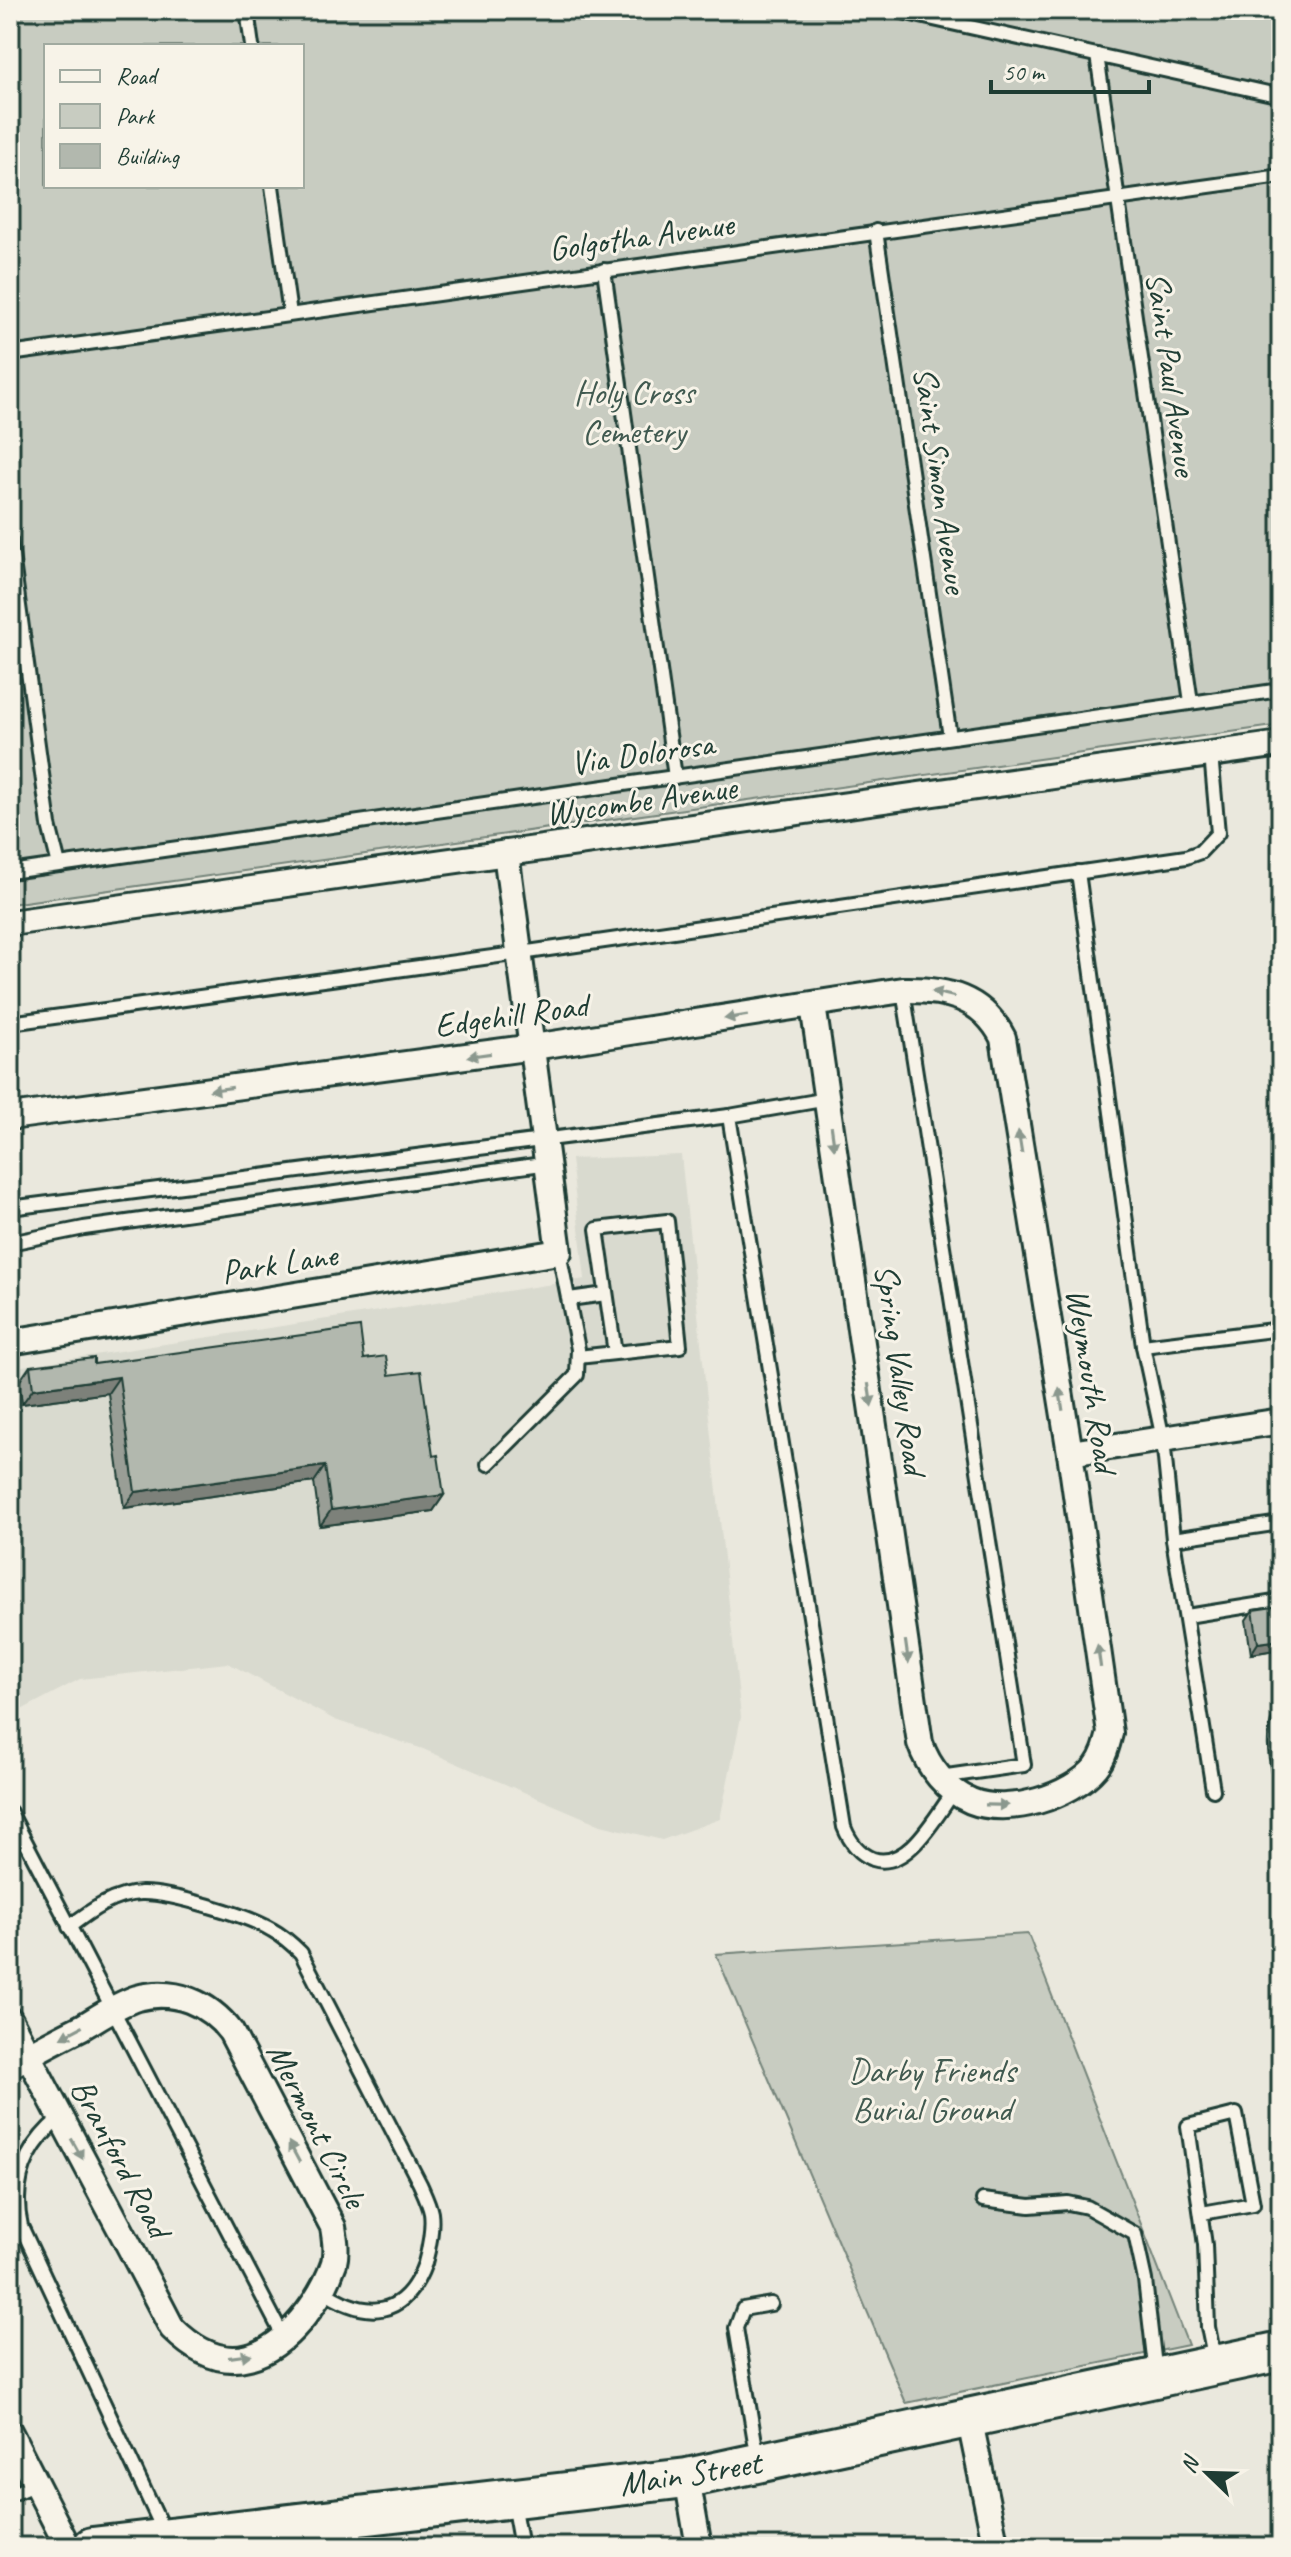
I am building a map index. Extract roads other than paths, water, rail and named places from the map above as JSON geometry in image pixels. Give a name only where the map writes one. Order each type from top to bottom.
[{"type":"main road","name":"Main Street","points":[[92,2547],[167,2537],[220,2539],[512,2498],[687,2478],[1281,2351]]},
{"type":"street","name":"Wycombe Avenue","points":[[10,923],[1281,744]]},
{"type":"street","points":[[506,853],[559,1252]]},
{"type":"street","name":"Edgehill Road","points":[[10,1117],[533,1047],[903,990],[938,991],[964,999],[986,1013],[1003,1038]]},
{"type":"street","name":"Spring Valley Road","points":[[813,1005],[920,1743],[926,1759],[947,1783]]},
{"type":"street","name":"Weymouth Road","points":[[947,1783],[968,1800],[983,1805],[1005,1806],[1040,1800],[1065,1792],[1096,1767],[1105,1752],[1110,1733],[1070,1453],[1003,1038]]},
{"type":"street","name":"Park Lane","points":[[10,1342],[559,1252]]},
{"type":"street","points":[[1070,1453],[1281,1421]]},
{"type":"street","name":"Mermont Circle","points":[[19,2060],[137,1998],[184,1998],[207,2007],[219,2016],[231,2032],[333,2227],[336,2243],[334,2262],[321,2290],[302,2318],[283,2336],[256,2354],[227,2358],[197,2349],[172,2328]]},
{"type":"street","name":"Branford Road","points":[[10,2020],[19,2060],[60,2118],[172,2328]]},
{"type":"street","points":[[969,2417],[995,2547]]},
{"type":"street","points":[[10,2433],[68,2547]]},
{"type":"street","points":[[687,2478],[699,2547]]},
{"type":"lane","points":[[247,10],[252,44]]},
{"type":"lane","points":[[893,10],[1281,96]]},
{"type":"lane","name":"Saint Paul Avenue","points":[[1097,55],[1191,702]]},
{"type":"lane","name":"Golgotha Avenue","points":[[10,354],[1281,176]]},
{"type":"lane","points":[[272,188],[290,314]]},
{"type":"lane","name":"Saint Simon Avenue","points":[[876,231],[950,737]]},
{"type":"lane","points":[[604,270],[675,777]]},
{"type":"lane","points":[[10,540],[49,825],[59,865]]},
{"type":"lane","name":"Via Dolorosa","points":[[10,872],[1281,690]]},
{"type":"lane","points":[[10,1023],[1186,857],[1200,852],[1218,833],[1211,754]]},
{"type":"lane","points":[[1078,872],[1143,1346],[1163,1439],[1173,1539],[1213,1790]]},
{"type":"lane","points":[[729,1116],[844,1827],[856,1848],[868,1857],[891,1862],[908,1852],[947,1783],[1024,1765],[903,990]]},
{"type":"lane","points":[[10,1208],[729,1116],[828,1099]]},
{"type":"lane","points":[[10,1243],[84,1228],[549,1163]]},
{"type":"lane","points":[[578,1357],[680,1346],[667,1221],[597,1229],[615,1353]]},
{"type":"lane","points":[[488,1464],[577,1375],[578,1357],[559,1252]]},
{"type":"lane","points":[[569,1299],[606,1294]]},
{"type":"lane","points":[[1143,1346],[1281,1329]]},
{"type":"lane","points":[[1173,1539],[1281,1523]]},
{"type":"lane","points":[[1187,1616],[1281,1601]]},
{"type":"lane","points":[[1281,1717],[1275,1744],[1281,1786]]},
{"type":"lane","points":[[10,1812],[283,2336]]},
{"type":"lane","points":[[69,1927],[96,1907],[141,1893],[169,1897],[254,1921],[286,1939],[301,1953],[420,2184],[431,2216],[428,2253],[420,2275],[411,2290],[399,2301],[370,2311],[354,2309],[321,2290]]},
{"type":"lane","points":[[1202,2213],[1253,2204],[1236,2114],[1188,2126],[1202,2213],[1208,2327],[1215,2366]]},
{"type":"lane","points":[[60,2118],[44,2131],[21,2169],[16,2205],[21,2226],[167,2537]]},
{"type":"lane","points":[[983,2200],[1030,2206],[1068,2203],[1087,2207],[1135,2234],[1145,2280],[1157,2379]]},
{"type":"lane","points":[[759,2463],[736,2328],[743,2309],[771,2304]]},
{"type":"lane","points":[[10,2495],[36,2484]]},
{"type":"lane","points":[[512,2498],[521,2547]]},
{"type":"park label","name":"Holy Cross Cemetery","points":[[634,412]]},
{"type":"park label","name":"Darby Friends Burial Ground","points":[[932,2090]]}]
